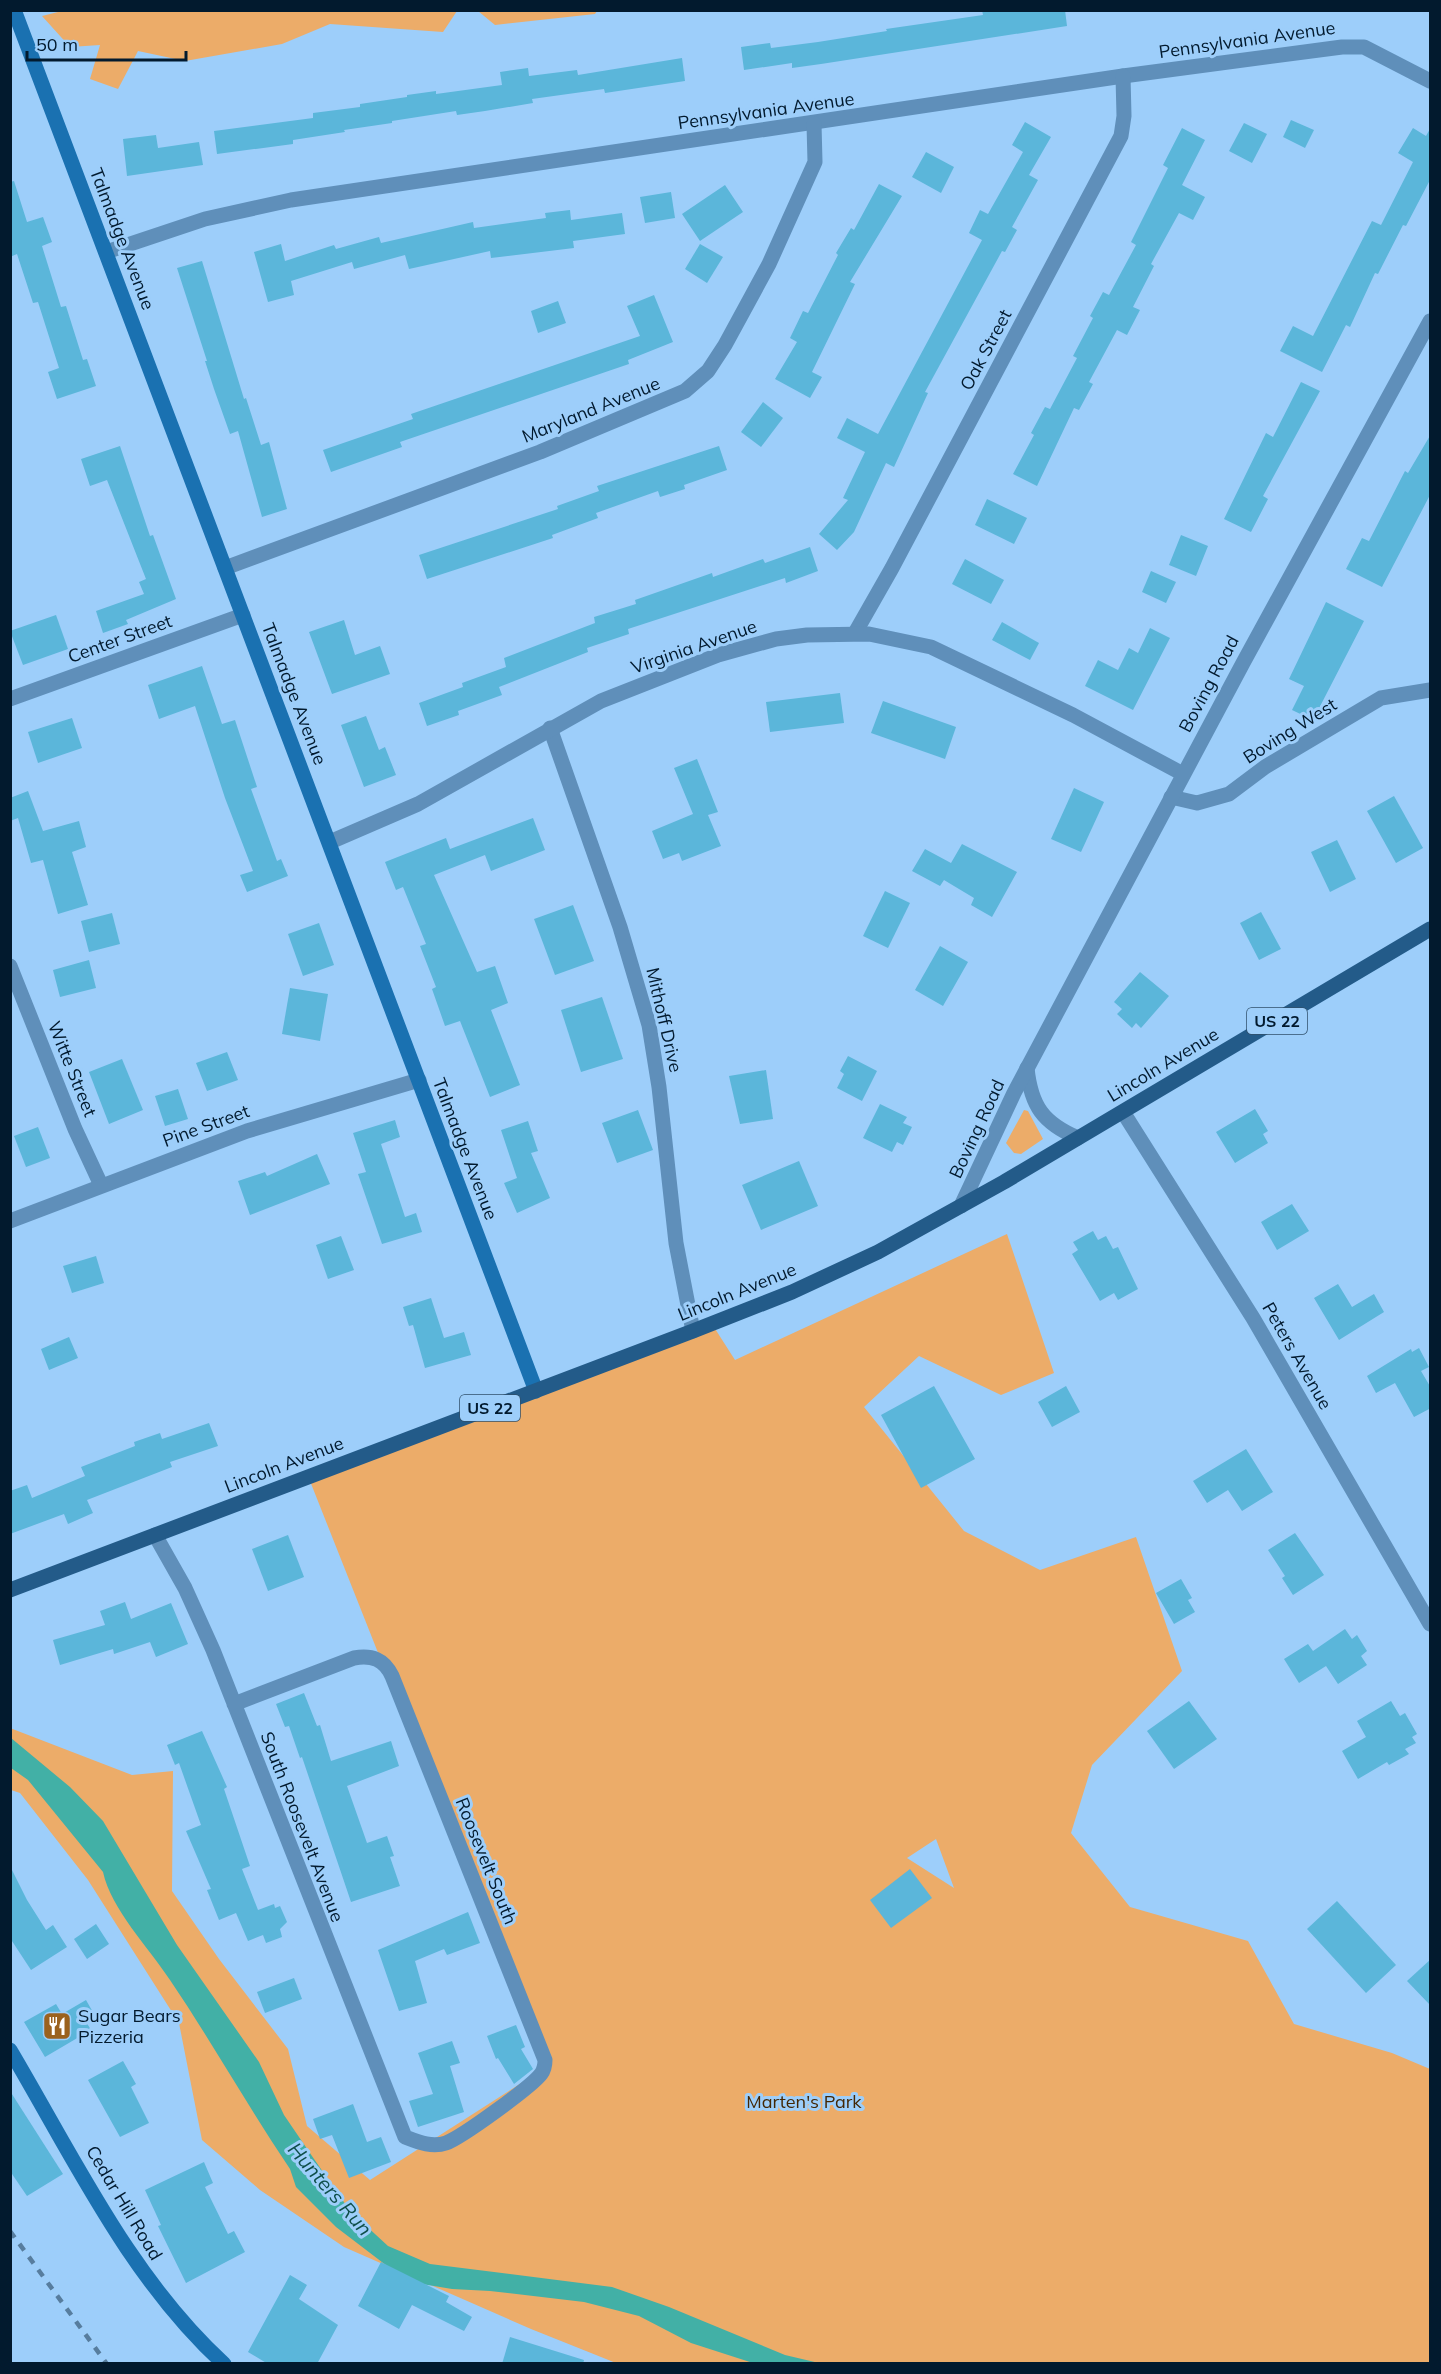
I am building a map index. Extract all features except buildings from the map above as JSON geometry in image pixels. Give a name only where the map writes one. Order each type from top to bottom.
[{"type":"main road","name":"Lincoln Avenue","points":[[10,1590],[693,1331],[792,1292],[878,1252],[1123,1112],[1431,929]]},
{"type":"street","name":"Talmadge Avenue","points":[[14,10],[536,1391]]},
{"type":"street","name":"Pennsylvania Avenue","points":[[106,252],[205,219],[291,200],[814,124],[1123,76],[1354,46],[1374,51],[1431,81]]},
{"type":"street","name":"Oak Street","points":[[855,633],[892,568],[1121,136],[1124,116],[1123,76]]},
{"type":"street","name":"Maryland Avenue","points":[[225,568],[540,452],[685,391],[708,371],[769,264],[815,162],[814,124]]},
{"type":"street","name":"Boving Road","points":[[961,1206],[1002,1115],[1183,774],[1431,321]]},
{"type":"street","name":"Center Street","points":[[10,699],[243,615]]},
{"type":"street","name":"Virginia Avenue","points":[[330,842],[418,804],[601,701],[728,652],[807,635],[855,633],[931,646],[1073,715],[1183,774]]},
{"type":"street","name":"Boving West","points":[[1171,797],[1197,803],[1229,794],[1265,767],[1381,698],[1431,690]]},
{"type":"street","name":"Mithoff Drive","points":[[550,728],[620,927],[649,1024],[659,1087],[676,1243],[693,1331]]},
{"type":"street","name":"Witte Street","points":[[10,966],[75,1129],[101,1185]]},
{"type":"street","name":"Boving Road","points":[[1027,1068],[1030,1092],[1038,1109],[1060,1130],[1078,1138]]},
{"type":"street","name":"Pine Street","points":[[10,1221],[247,1131],[419,1080]]},
{"type":"street","name":"Peters Avenue","points":[[1123,1112],[1253,1318],[1431,1624]]},
{"type":"street","name":"South Roosevelt Avenue","points":[[155,1534],[185,1588],[234,1704],[405,2137]]},
{"type":"street","name":"Roosevelt South","points":[[234,1704],[354,1658],[366,1656],[379,1659],[388,1668],[541,2048],[545,2060],[542,2073],[472,2127],[446,2143],[434,2145],[405,2137]]},
{"type":"street","name":"Cedar Hill Road","points":[[10,2050],[113,2226],[148,2279],[188,2328],[224,2364]]},
{"type":"green space","points":[[66,10],[457,11],[443,32],[330,24],[282,44],[185,61],[138,51],[118,89],[90,79],[100,45],[70,47],[42,16]]},
{"type":"green space","points":[[478,11],[597,11],[595,14],[495,25]]},
{"type":"green space","points":[[1024,1110],[1028,1111],[1043,1139],[1021,1154],[1014,1153],[1006,1143]]},
{"type":"green space","name":"Marten's Park","points":[[1007,1234],[1054,1373],[1001,1395],[919,1356],[864,1407],[964,1531],[1040,1570],[1136,1537],[1182,1671],[1092,1765],[1071,1833],[1130,1907],[1248,1941],[1294,2024],[1392,2053],[1430,2069],[1430,2363],[616,2363],[531,2329],[344,2247],[260,2190],[202,2140],[179,2023],[88,1880],[20,1793],[11,1790],[10,1728],[132,1775],[173,1771],[172,1891],[219,1959],[288,2049],[307,2126],[370,2180],[543,2069],[308,1476],[712,1324],[735,1360]],"holes":[[[936,1839],[954,1888],[907,1858]]]},
{"type":"water","name":"Hunters Run","points":[[11,1738],[70,1787],[103,1821],[177,1945],[259,2062],[284,2115],[350,2211],[388,2246],[430,2264],[612,2287],[669,2307],[785,2355],[819,2363],[753,2363],[691,2343],[639,2316],[584,2302],[452,2289],[416,2283],[395,2272],[336,2227],[296,2187],[290,2169],[201,2027],[122,1914],[107,1886],[103,1872],[28,1780],[11,1768]]},
{"type":"railway","points":[[10,2231],[107,2364]]},
{"type":"place","name":"Sugar Bears Pizzeria","points":[[57,2026]]}]
